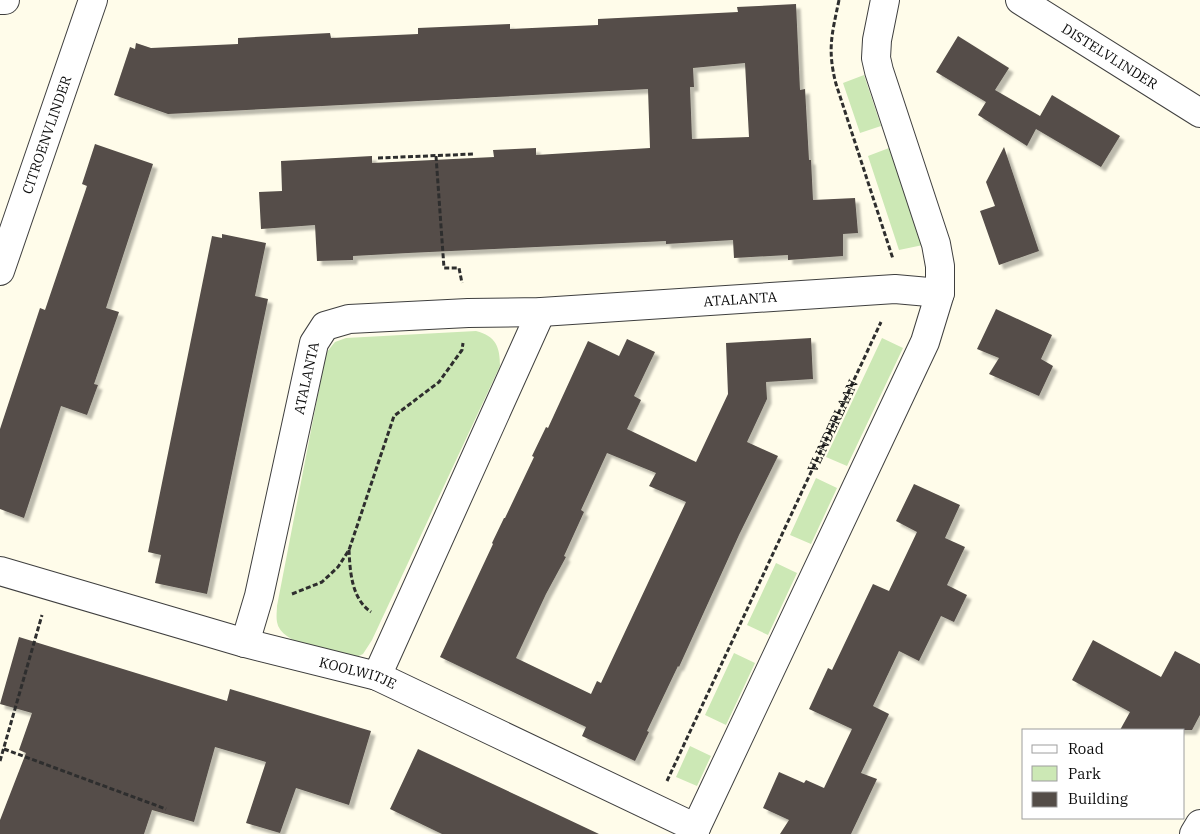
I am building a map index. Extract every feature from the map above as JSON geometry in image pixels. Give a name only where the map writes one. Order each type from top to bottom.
[{"type":"street","points":[[0,0],[6,0]]},
{"type":"street","name":"CITROENVLINDER","points":[[0,271],[93,0]]},
{"type":"street","points":[[695,831],[925,342],[940,293],[940,266],[936,244],[876,58],[884,0]]},
{"type":"street","name":"DISTELVLINDER","points":[[1020,0],[1200,113]]},
{"type":"street","name":"ATALANTA","points":[[245,643],[259,596],[314,343],[325,326],[349,319],[468,313],[541,312],[895,289],[940,293]]},
{"type":"street","points":[[376,676],[541,312]]},
{"type":"street","name":"KOOLWITJE","points":[[0,571],[245,643],[376,676],[654,809],[695,831]]},
{"type":"street","points":[[1194,834],[1200,824]]},
{"type":"path","name":"VLINDERLAAN","points":[[654,809],[895,289],[893,256],[836,84],[831,62],[831,41],[839,0]]},
{"type":"path","points":[[378,158],[474,154]]},
{"type":"path","points":[[259,596],[290,594],[322,582],[338,567],[349,550],[394,416],[439,382],[462,350],[468,313],[459,268],[444,268],[436,156]]},
{"type":"path","points":[[349,550],[354,587],[362,606],[397,630]]},
{"type":"path","points":[[0,761],[50,586]]},
{"type":"path","points":[[4,749],[166,809]]},
{"type":"green space","points":[[864,75],[881,126],[860,133],[843,83]]},
{"type":"green space","points":[[889,148],[923,245],[899,250],[868,156]]},
{"type":"green space","points":[[476,331],[488,336],[496,343],[500,366],[372,640],[363,654],[352,659],[308,647],[297,642],[280,630],[277,622],[277,606],[326,353],[335,342],[346,338]]},
{"type":"green space","points":[[882,338],[903,348],[847,466],[826,457]]},
{"type":"green space","points":[[816,478],[837,488],[811,544],[790,535]]},
{"type":"green space","points":[[776,563],[797,573],[768,635],[747,625]]},
{"type":"green space","points":[[734,653],[755,663],[726,725],[705,715]]},
{"type":"green space","points":[[690,746],[711,756],[697,786],[676,777]]},
{"type":"building","points":[[796,4],[800,90],[805,89],[813,200],[855,198],[858,233],[843,234],[843,256],[788,260],[788,255],[734,258],[733,240],[666,244],[666,241],[408,253],[353,256],[353,260],[317,261],[315,225],[261,229],[259,192],[282,191],[281,161],[372,156],[372,163],[494,157],[493,150],[536,148],[536,155],[650,148],[648,89],[168,114],[114,95],[130,47],[135,49],[136,43],[151,48],[238,44],[238,38],[330,33],[331,38],[418,34],[418,28],[510,24],[510,29],[598,25],[598,19],[738,12],[737,7]],"holes":[[[745,63],[749,137],[692,139],[690,87],[694,87],[693,68]]]},
{"type":"building","points":[[958,36],[1009,68],[995,90],[1040,116],[1052,95],[1120,136],[1101,167],[1036,129],[1027,146],[978,115],[986,102],[936,72]]},
{"type":"building","points":[[95,144],[153,164],[106,308],[119,312],[94,384],[98,385],[87,415],[61,406],[24,518],[0,509],[0,429],[40,308],[45,310],[87,186],[82,184]]},
{"type":"building","points":[[1004,147],[1039,251],[999,265],[980,211],[995,206],[986,182]]},
{"type":"building","points":[[222,234],[266,243],[255,296],[268,299],[207,594],[155,583],[161,555],[148,552],[212,236],[222,238]]},
{"type":"building","points":[[996,309],[1052,335],[1041,359],[1053,366],[1039,396],[989,374],[999,358],[977,349]]},
{"type":"building","points":[[811,338],[813,379],[766,382],[767,399],[747,442],[778,456],[647,731],[649,732],[635,761],[582,736],[586,727],[440,657],[534,457],[532,456],[546,427],[548,428],[588,341],[619,356],[627,339],[655,352],[634,396],[641,400],[627,429],[696,462],[728,394],[726,343]],"holes":[[[607,453],[656,473],[649,486],[686,502],[601,683],[597,681],[591,694],[516,658],[546,594],[566,557],[564,556],[584,512],[581,510]]]},
{"type":"building","points":[[914,484],[960,505],[945,538],[965,547],[947,585],[967,595],[954,622],[941,616],[919,661],[899,651],[873,706],[889,714],[861,773],[877,779],[851,834],[780,834],[789,820],[763,808],[779,772],[804,783],[806,780],[824,788],[852,729],[809,709],[828,668],[832,670],[873,584],[889,591],[917,532],[896,521]]},
{"type":"building","points":[[19,637],[227,701],[230,689],[371,731],[349,805],[296,788],[280,833],[246,823],[266,762],[215,747],[194,822],[152,810],[144,834],[0,834],[0,820],[26,753],[19,750],[32,713],[0,704]]},
{"type":"building","points":[[1093,640],[1161,677],[1175,651],[1200,664],[1200,715],[1192,730],[1121,729],[1130,712],[1072,680]]},
{"type":"building","points":[[418,749],[599,834],[442,834],[390,809]]}]
